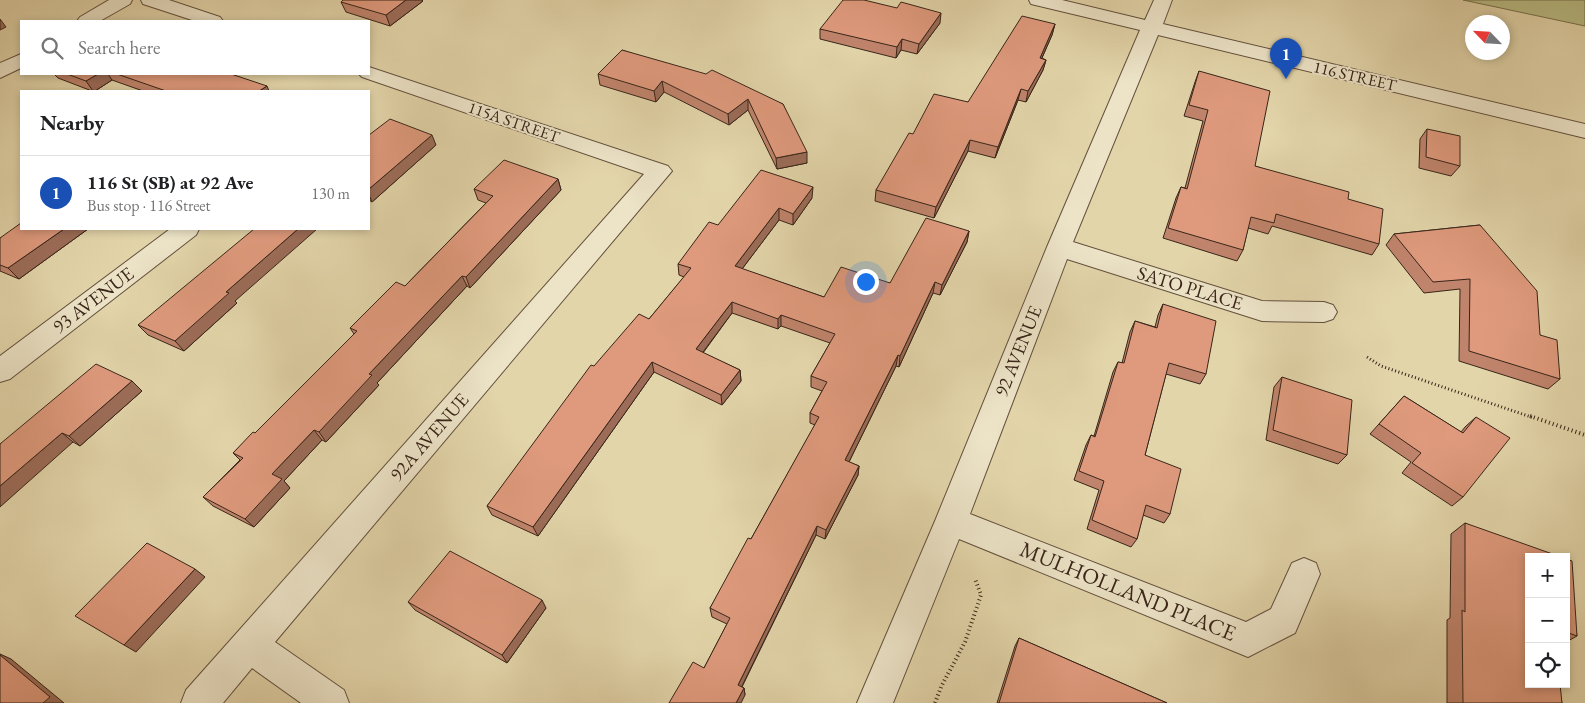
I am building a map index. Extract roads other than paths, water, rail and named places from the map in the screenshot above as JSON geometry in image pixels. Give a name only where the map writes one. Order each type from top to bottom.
[{"type":"street","points":[[89,20],[123,0]]},
{"type":"street","points":[[150,0],[210,20]]},
{"type":"street","name":"116 STREET","points":[[1038,0],[1585,131]]},
{"type":"street","name":"92 AVENUE","points":[[875,703],[951,521],[1059,247],[1163,0]]},
{"type":"street","points":[[0,72],[20,61]]},
{"type":"street","name":"115A STREET","points":[[373,81],[660,171]]},
{"type":"street","name":"92A AVENUE","points":[[199,703],[660,171]]},
{"type":"street","name":"93 AVENUE","points":[[0,371],[185,230]]},
{"type":"street","name":"SATO PLACE","points":[[1059,247],[1262,311],[1324,312]]},
{"type":"street","name":"MULHOLLAND PLACE","points":[[951,521],[1248,640],[1283,621],[1304,574]]},
{"type":"street","points":[[250,644],[331,703]]},
{"type":"place","name":"116 St (SB) at 92 Ave","points":[[1286,79]]}]
